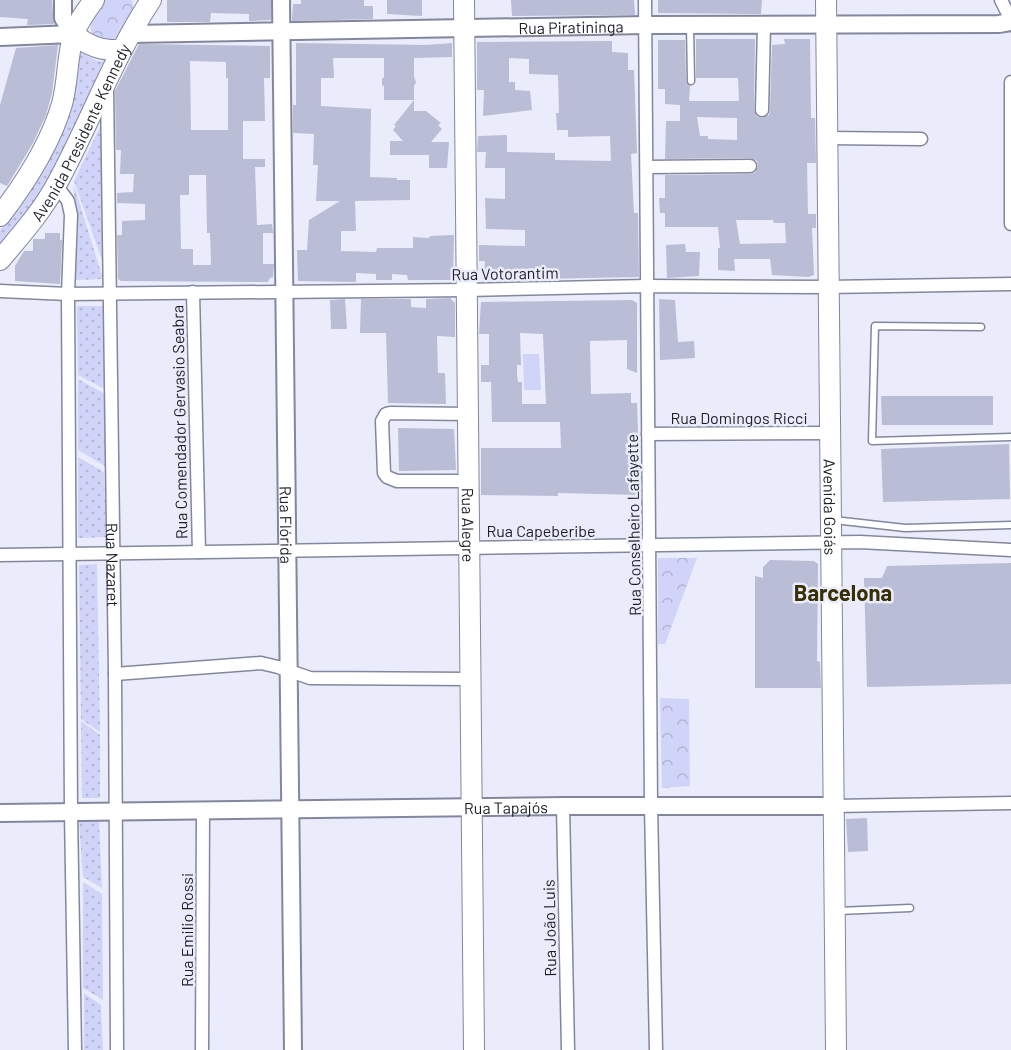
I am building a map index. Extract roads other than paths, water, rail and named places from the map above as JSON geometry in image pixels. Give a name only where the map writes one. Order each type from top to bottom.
[{"type":"main road","name":"Avenida Presidente Kennedy","points":[[0,216],[46,145],[63,100],[73,34],[82,15],[94,0]]},
{"type":"main road","name":"Rua Alegre","points":[[464,0],[474,1050]]},
{"type":"main road","name":"Avenida Goiás","points":[[826,0],[836,1050]]},
{"type":"main road","name":"Avenida Presidente Kennedy","points":[[0,260],[32,221],[56,185],[143,5]]},
{"type":"main road","points":[[73,34],[96,48],[107,51],[126,42]]},
{"type":"street","points":[[0,37],[73,34],[63,18],[63,0]]},
{"type":"street","name":"Rua Flórida","points":[[281,0],[293,1050]]},
{"type":"street","name":"Rua Conselheiro Lafayette","points":[[645,0],[651,806],[656,1050]]},
{"type":"street","points":[[1000,0],[1011,21]]},
{"type":"street","name":"Rua Piratininga","points":[[126,42],[283,32],[645,25],[999,24],[1011,21]]},
{"type":"street","points":[[762,110],[764,25]]},
{"type":"street","name":"Rua Nazaret","points":[[107,80],[115,674],[117,1050]]},
{"type":"street","points":[[1011,82],[1011,224]]},
{"type":"street","points":[[827,138],[921,139]]},
{"type":"street","points":[[646,167],[750,166]]},
{"type":"street","points":[[56,185],[68,201],[71,215],[68,294],[75,1050]]},
{"type":"street","name":"Rua Votorantim","points":[[0,291],[68,294],[647,286],[828,288],[1011,284]]},
{"type":"street","name":"Rua Comendador Gervasio Seabra","points":[[193,292],[199,552]]},
{"type":"street","points":[[468,414],[390,413],[386,414],[382,421],[384,473],[387,477],[397,481],[468,481]]},
{"type":"street","name":"Rua Domingos Ricci","points":[[648,434],[830,433]]},
{"type":"street","name":"Rua Capeberibe","points":[[0,555],[831,542],[1011,550]]},
{"type":"street","points":[[115,674],[261,663],[310,678],[471,679]]},
{"type":"street","name":"Rua Tapajós","points":[[0,813],[116,810],[1011,803]]},
{"type":"street","name":"Rua João Luis","points":[[563,806],[568,1050]]},
{"type":"street","name":"Rua Emilio Rossi","points":[[202,1050],[203,810]]},
{"type":"lane","points":[[690,25],[691,81]]},
{"type":"lane","points":[[981,327],[875,326],[872,441],[1011,437]]},
{"type":"lane","points":[[831,519],[905,528],[1011,525]]},
{"type":"lane","points":[[834,911],[910,908]]},
{"type":"district","name":"Barcelona","points":[[843,592]]}]
